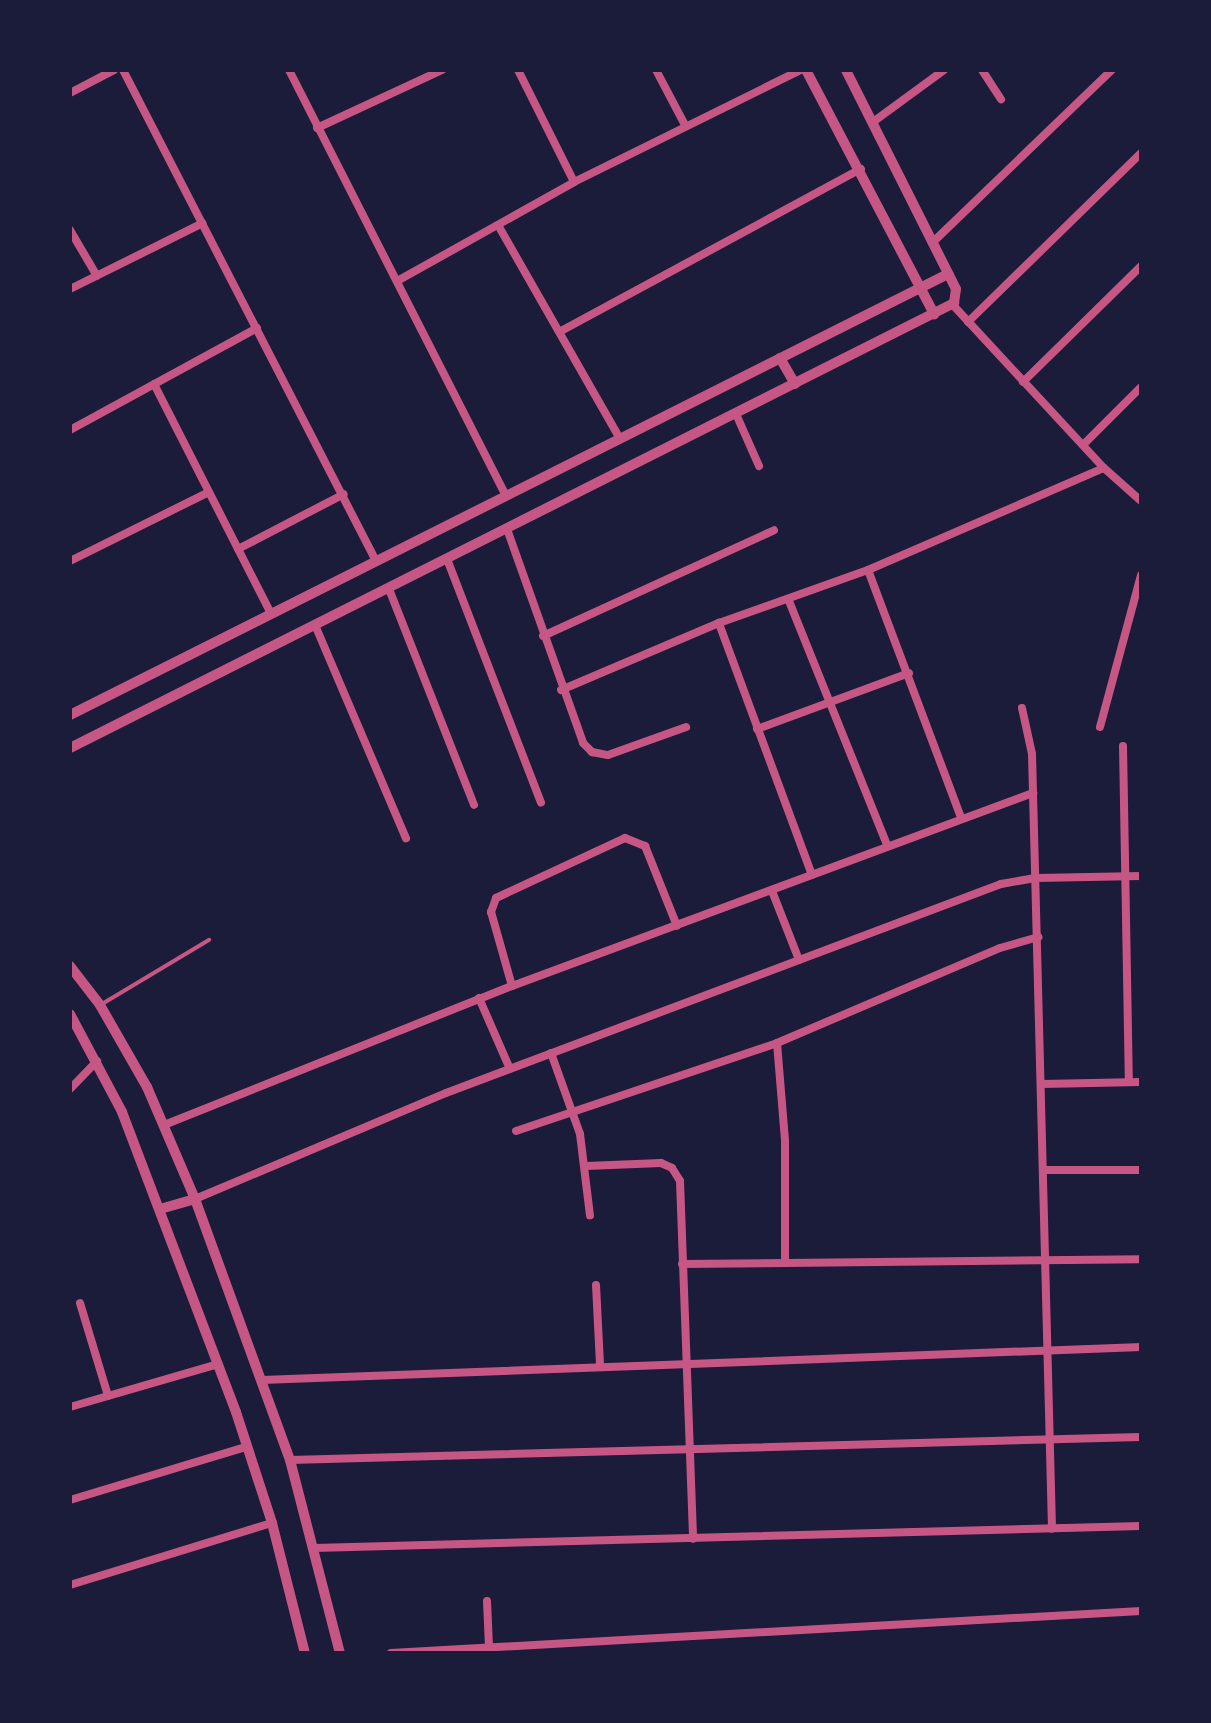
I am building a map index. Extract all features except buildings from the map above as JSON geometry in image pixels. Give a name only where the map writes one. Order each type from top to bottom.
[{"type":"street","points":[[70,93],[114,70]]},
{"type":"street","points":[[123,70],[376,561]]},
{"type":"street","points":[[288,70],[399,280],[506,496]]},
{"type":"street","points":[[317,128],[442,70]]},
{"type":"street","points":[[518,70],[574,182]]},
{"type":"street","points":[[656,70],[685,126]]},
{"type":"street","points":[[399,280],[574,182],[803,70],[860,169],[934,314]]},
{"type":"street","points":[[70,748],[952,304],[958,292],[846,70]]},
{"type":"street","points":[[873,122],[944,70]]},
{"type":"street","points":[[982,70],[1001,99]]},
{"type":"street","points":[[932,243],[1112,70]]},
{"type":"street","points":[[968,322],[1141,152]]},
{"type":"street","points":[[561,331],[860,169]]},
{"type":"street","points":[[70,289],[202,223]]},
{"type":"street","points":[[498,225],[617,434]]},
{"type":"street","points":[[70,230],[97,276]]},
{"type":"street","points":[[1023,382],[1141,266]]},
{"type":"street","points":[[70,715],[948,274]]},
{"type":"street","points":[[952,304],[1104,468],[1141,501]]},
{"type":"street","points":[[70,430],[257,328]]},
{"type":"street","points":[[780,358],[794,384]]},
{"type":"street","points":[[154,384],[271,614]]},
{"type":"street","points":[[1084,444],[1141,387]]},
{"type":"street","points":[[736,414],[760,466]]},
{"type":"street","points":[[562,690],[719,623],[868,570],[1104,468]]},
{"type":"street","points":[[70,562],[209,492]]},
{"type":"street","points":[[238,549],[344,494]]},
{"type":"street","points":[[507,529],[583,743],[592,752],[608,755],[686,727]]},
{"type":"street","points":[[543,636],[774,530]]},
{"type":"street","points":[[447,560],[541,803]]},
{"type":"street","points":[[868,570],[909,674],[934,756],[960,817]]},
{"type":"street","points":[[1100,727],[1141,575]]},
{"type":"street","points":[[388,588],[474,805]]},
{"type":"street","points":[[789,600],[888,846]]},
{"type":"street","points":[[719,623],[812,875]]},
{"type":"street","points":[[315,625],[406,838]]},
{"type":"street","points":[[756,729],[909,674]]},
{"type":"street","points":[[1022,708],[1032,754],[1052,1529]]},
{"type":"street","points":[[1123,746],[1129,1082]]},
{"type":"street","points":[[164,1125],[479,998],[1033,793]]},
{"type":"street","points":[[512,986],[491,912],[496,898],[625,838],[645,846],[676,926]]},
{"type":"street","points":[[160,1209],[196,1199],[510,1068],[1001,884],[1036,878],[1141,876]]},
{"type":"street","points":[[772,891],[799,960]]},
{"type":"street","points":[[516,1131],[777,1043],[1000,948],[1038,937]]},
{"type":"street","points":[[70,966],[100,1006],[164,1125],[196,1199],[290,1460],[340,1653]]},
{"type":"street","points":[[479,998],[510,1068]]},
{"type":"street","points":[[70,1014],[122,1112],[218,1364],[272,1523],[305,1653]]},
{"type":"street","points":[[777,1043],[784,1141],[785,1264]]},
{"type":"street","points":[[551,1053],[573,1113],[586,1166],[590,1215]]},
{"type":"street","points":[[70,1090],[97,1061]]},
{"type":"street","points":[[1042,1084],[1141,1082]]},
{"type":"street","points":[[586,1166],[661,1164],[672,1168],[680,1181],[693,1539]]},
{"type":"street","points":[[1045,1170],[1141,1170]]},
{"type":"street","points":[[682,1264],[1141,1259]]},
{"type":"street","points":[[596,1284],[600,1364]]},
{"type":"street","points":[[80,1303],[108,1396]]},
{"type":"street","points":[[262,1380],[1141,1346]]},
{"type":"street","points":[[70,1407],[218,1364]]},
{"type":"street","points":[[290,1460],[1141,1436]]},
{"type":"street","points":[[70,1500],[246,1447]]},
{"type":"street","points":[[70,1585],[272,1523]]},
{"type":"street","points":[[314,1548],[1141,1526]]},
{"type":"street","points":[[487,1600],[496,1649]]},
{"type":"street","points":[[391,1653],[1141,1611]]},
{"type":"lane","points":[[100,1006],[209,940]]}]
